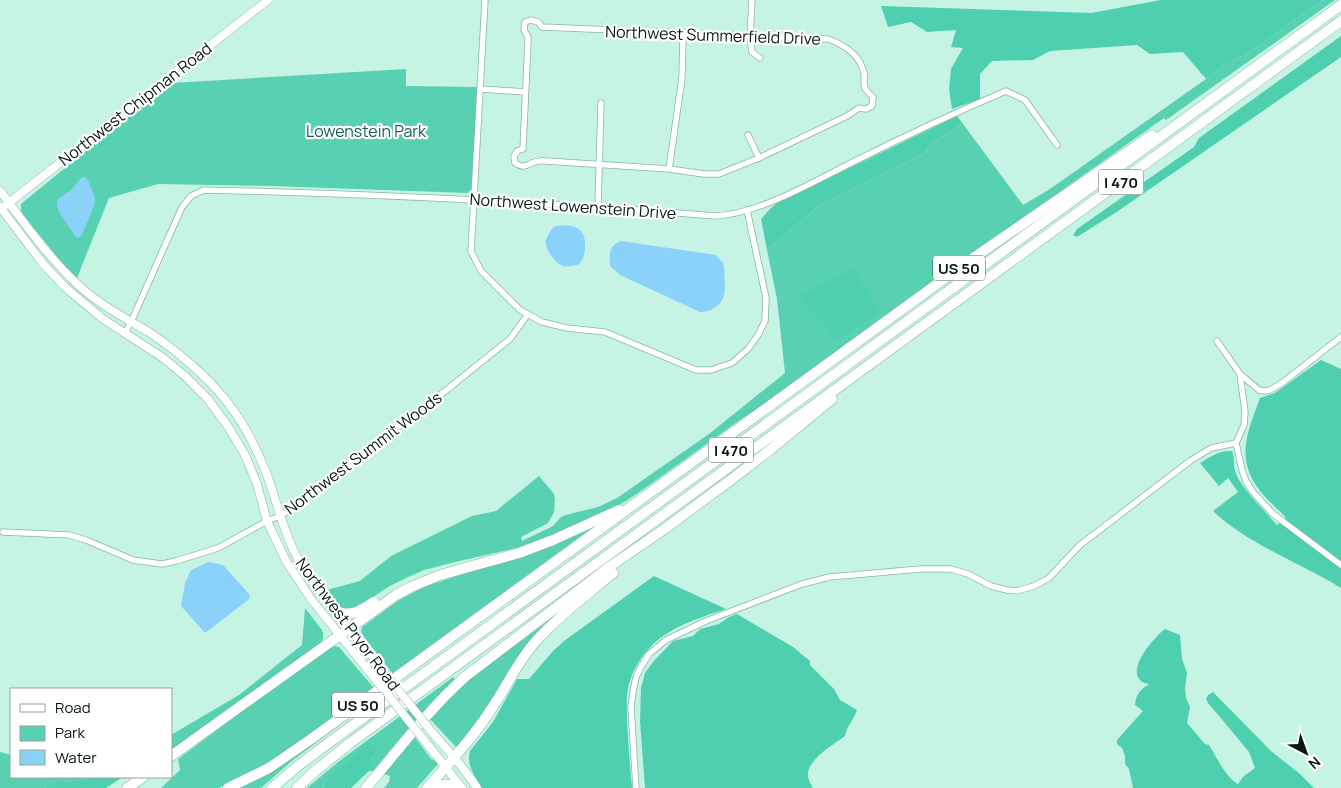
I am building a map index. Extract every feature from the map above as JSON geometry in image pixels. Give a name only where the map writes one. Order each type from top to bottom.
[{"type":"highway","name":"I 470","points":[[272,788],[299,764],[1341,5]]},
{"type":"highway","name":"I 470","points":[[297,788],[350,743],[1341,21]]},
{"type":"highway","name":"US 50","points":[[228,788],[269,768],[299,747],[966,262],[1166,126],[1192,114]]},
{"type":"highway","points":[[366,788],[433,708],[466,676],[612,565],[664,530],[770,450],[900,342]]},
{"type":"highway","points":[[172,755],[382,604],[412,586],[440,575],[519,553],[553,540],[640,500]]},
{"type":"highway","points":[[426,788],[478,729],[524,655],[536,641],[664,530]]},
{"type":"highway","points":[[334,609],[342,613],[351,614],[404,584],[440,571],[470,566]]},
{"type":"highway","points":[[127,788],[142,778]]},
{"type":"highway","points":[[436,788],[443,784],[461,788]]},
{"type":"main road","name":"Northwest Chipman Road","points":[[0,210],[268,0]]},
{"type":"main road","name":"Northwest Pryor Road","points":[[0,190],[52,257],[85,291],[104,306],[172,348],[196,368],[226,401],[239,419],[257,452],[267,475],[285,533],[304,570],[435,736],[469,775],[476,788]]},
{"type":"main road","name":"Northwest Pryor Road","points":[[0,210],[44,265],[66,288],[103,319],[162,357],[207,398],[227,425],[245,455],[257,484],[267,521],[286,561],[299,582],[461,788]]},
{"type":"street","points":[[485,0],[471,251],[481,271],[520,310],[542,322],[567,328],[605,332],[696,370],[711,370],[732,363],[748,349],[765,321],[766,298],[747,210]]},
{"type":"street","points":[[752,0],[750,36],[752,52],[760,58]]},
{"type":"street","name":"Northwest Summerfield Drive","points":[[531,20],[538,22],[542,27],[750,36],[828,39],[838,42],[858,58],[864,72],[865,88],[873,97],[872,106],[866,109],[859,108],[847,116],[759,158],[719,174],[599,164],[546,162],[540,160],[526,166],[520,166],[515,162],[514,156],[522,149],[528,37],[524,30],[525,22],[531,20]]},
{"type":"street","points":[[669,169],[682,78],[683,34]]},
{"type":"street","points":[[481,89],[525,92]]},
{"type":"street","name":"Northwest Lowenstein Drive","points":[[125,333],[182,207],[191,196],[204,190],[474,199],[598,206],[715,216],[727,215],[782,197],[934,122],[1006,91],[1025,100],[1057,145]]},
{"type":"street","points":[[598,206],[601,103]]},
{"type":"street","points":[[748,135],[759,158]]},
{"type":"street","name":"Northwest Summit Woods","points":[[3,532],[69,535],[86,540],[133,560],[162,564],[218,548],[267,521],[280,516],[306,499],[450,388],[510,339],[528,314]]},
{"type":"street","points":[[1217,341],[1240,374],[1259,390],[1265,391],[1282,383],[1341,337]]},
{"type":"street","points":[[1240,374],[1246,412],[1244,426],[1236,443],[1246,481],[1261,503],[1273,514],[1341,565]]},
{"type":"street","points":[[636,788],[631,707],[632,692],[636,677],[649,654],[666,640],[706,621],[802,584],[830,577],[920,569],[951,569],[968,574],[991,586],[1007,590],[1034,586],[1049,578],[1080,545],[1190,461],[1211,448],[1236,443]]},
{"type":"green space","points":[[1161,0],[1323,0],[1248,53],[1225,64],[1206,79],[1183,52],[1150,54],[1137,45],[1050,51],[1033,60],[992,61],[980,74],[980,99],[952,109],[949,89],[951,69],[963,48],[951,47],[956,30],[927,32],[911,22],[888,27],[881,6],[1091,13]]},
{"type":"green space","points":[[1323,0],[1335,0],[1166,120],[1164,118],[1113,154],[762,406],[626,501],[577,527],[525,546],[424,570],[388,587],[355,609],[341,609],[323,591],[360,581],[391,556],[472,516],[496,511],[539,476],[554,494],[554,512],[548,523],[521,537],[522,541],[553,526],[561,517],[598,507],[617,498],[709,434],[785,373],[777,299],[767,250],[818,206],[925,153],[930,144],[963,124],[1023,205],[1050,189],[1225,64],[1248,53]]},
{"type":"green space","points":[[1341,36],[1341,57],[1118,211],[1077,237],[1073,235],[1077,229],[1194,147],[1199,138]]},
{"type":"green space","name":"Lowenstein Park","points":[[406,69],[406,86],[477,87],[472,188],[468,193],[158,184],[109,198],[77,278],[21,213],[21,204],[172,83]]},
{"type":"green space","points":[[957,116],[963,124],[930,144],[925,153],[818,206],[767,250],[761,219],[777,203]]},
{"type":"green space","points":[[853,269],[877,307],[877,314],[840,339],[834,339],[827,328],[799,297]]},
{"type":"green space","points":[[1321,360],[1341,369],[1341,588],[1258,543],[1227,523],[1213,511],[1238,492],[1228,478],[1219,486],[1200,463],[1219,453],[1232,451],[1235,471],[1247,491],[1277,525],[1286,518],[1267,499],[1250,474],[1246,462],[1247,438],[1260,398],[1275,393]]},
{"type":"green space","points":[[596,525],[393,674],[361,633],[362,627],[399,600],[424,587],[539,548]]},
{"type":"green space","points":[[654,576],[726,609],[670,631],[657,641],[636,666],[630,681],[627,700],[632,788],[482,788],[470,766],[470,751],[493,722],[517,679],[529,679],[564,641]]},
{"type":"green space","points":[[305,608],[323,632],[321,643],[172,752],[172,734],[239,695],[302,645]]},
{"type":"green space","points":[[737,614],[793,647],[810,661],[810,665],[834,689],[840,700],[857,710],[845,736],[815,759],[811,765],[808,777],[813,788],[645,788],[640,721],[641,688],[645,673],[673,641],[693,636],[700,629],[719,624]]},
{"type":"green space","points":[[551,619],[468,736],[456,747],[429,718],[462,684]]},
{"type":"green space","points":[[1165,629],[1180,635],[1182,659],[1187,673],[1186,698],[1190,707],[1187,723],[1205,744],[1209,745],[1229,777],[1238,784],[1244,776],[1255,768],[1249,752],[1208,703],[1206,699],[1213,692],[1271,751],[1314,788],[1133,788],[1129,769],[1125,764],[1125,756],[1122,748],[1117,744],[1117,740],[1143,711],[1135,705],[1136,698],[1143,688],[1149,684],[1141,681],[1137,676],[1139,661],[1149,645]]},
{"type":"green space","points":[[334,646],[339,647],[374,688],[276,759],[233,782],[218,788],[161,788],[180,770],[178,759],[314,658]]},
{"type":"green space","points":[[453,677],[456,681],[383,764],[373,771],[369,771],[368,763],[374,757],[325,784],[322,788],[307,788],[338,762]]},
{"type":"green space","points":[[338,724],[340,725],[293,760],[261,788],[238,788]]},
{"type":"green space","points":[[414,736],[432,760],[434,759],[438,764],[417,788],[384,788],[389,782],[390,776],[384,774]]},
{"type":"green space","points":[[370,746],[376,749],[369,771],[351,788],[322,788],[333,775],[366,747]]},
{"type":"green space","points":[[0,752],[10,755],[10,778],[88,778],[68,782],[57,779],[53,785],[43,788],[0,788]]},
{"type":"green space","points":[[88,778],[121,778],[106,788],[43,788],[53,785],[57,779],[68,782]]},
{"type":"water","points":[[83,177],[89,183],[95,201],[82,234],[77,238],[58,210],[57,201]]},
{"type":"water","points":[[555,226],[572,226],[583,234],[585,251],[579,264],[563,266],[551,255],[546,240]]},
{"type":"water","points":[[621,241],[716,255],[724,267],[725,289],[723,299],[714,308],[700,312],[620,275],[610,266],[610,258],[612,248]]},
{"type":"water","points":[[209,562],[223,565],[250,597],[205,633],[181,606],[185,583],[191,570]]}]
